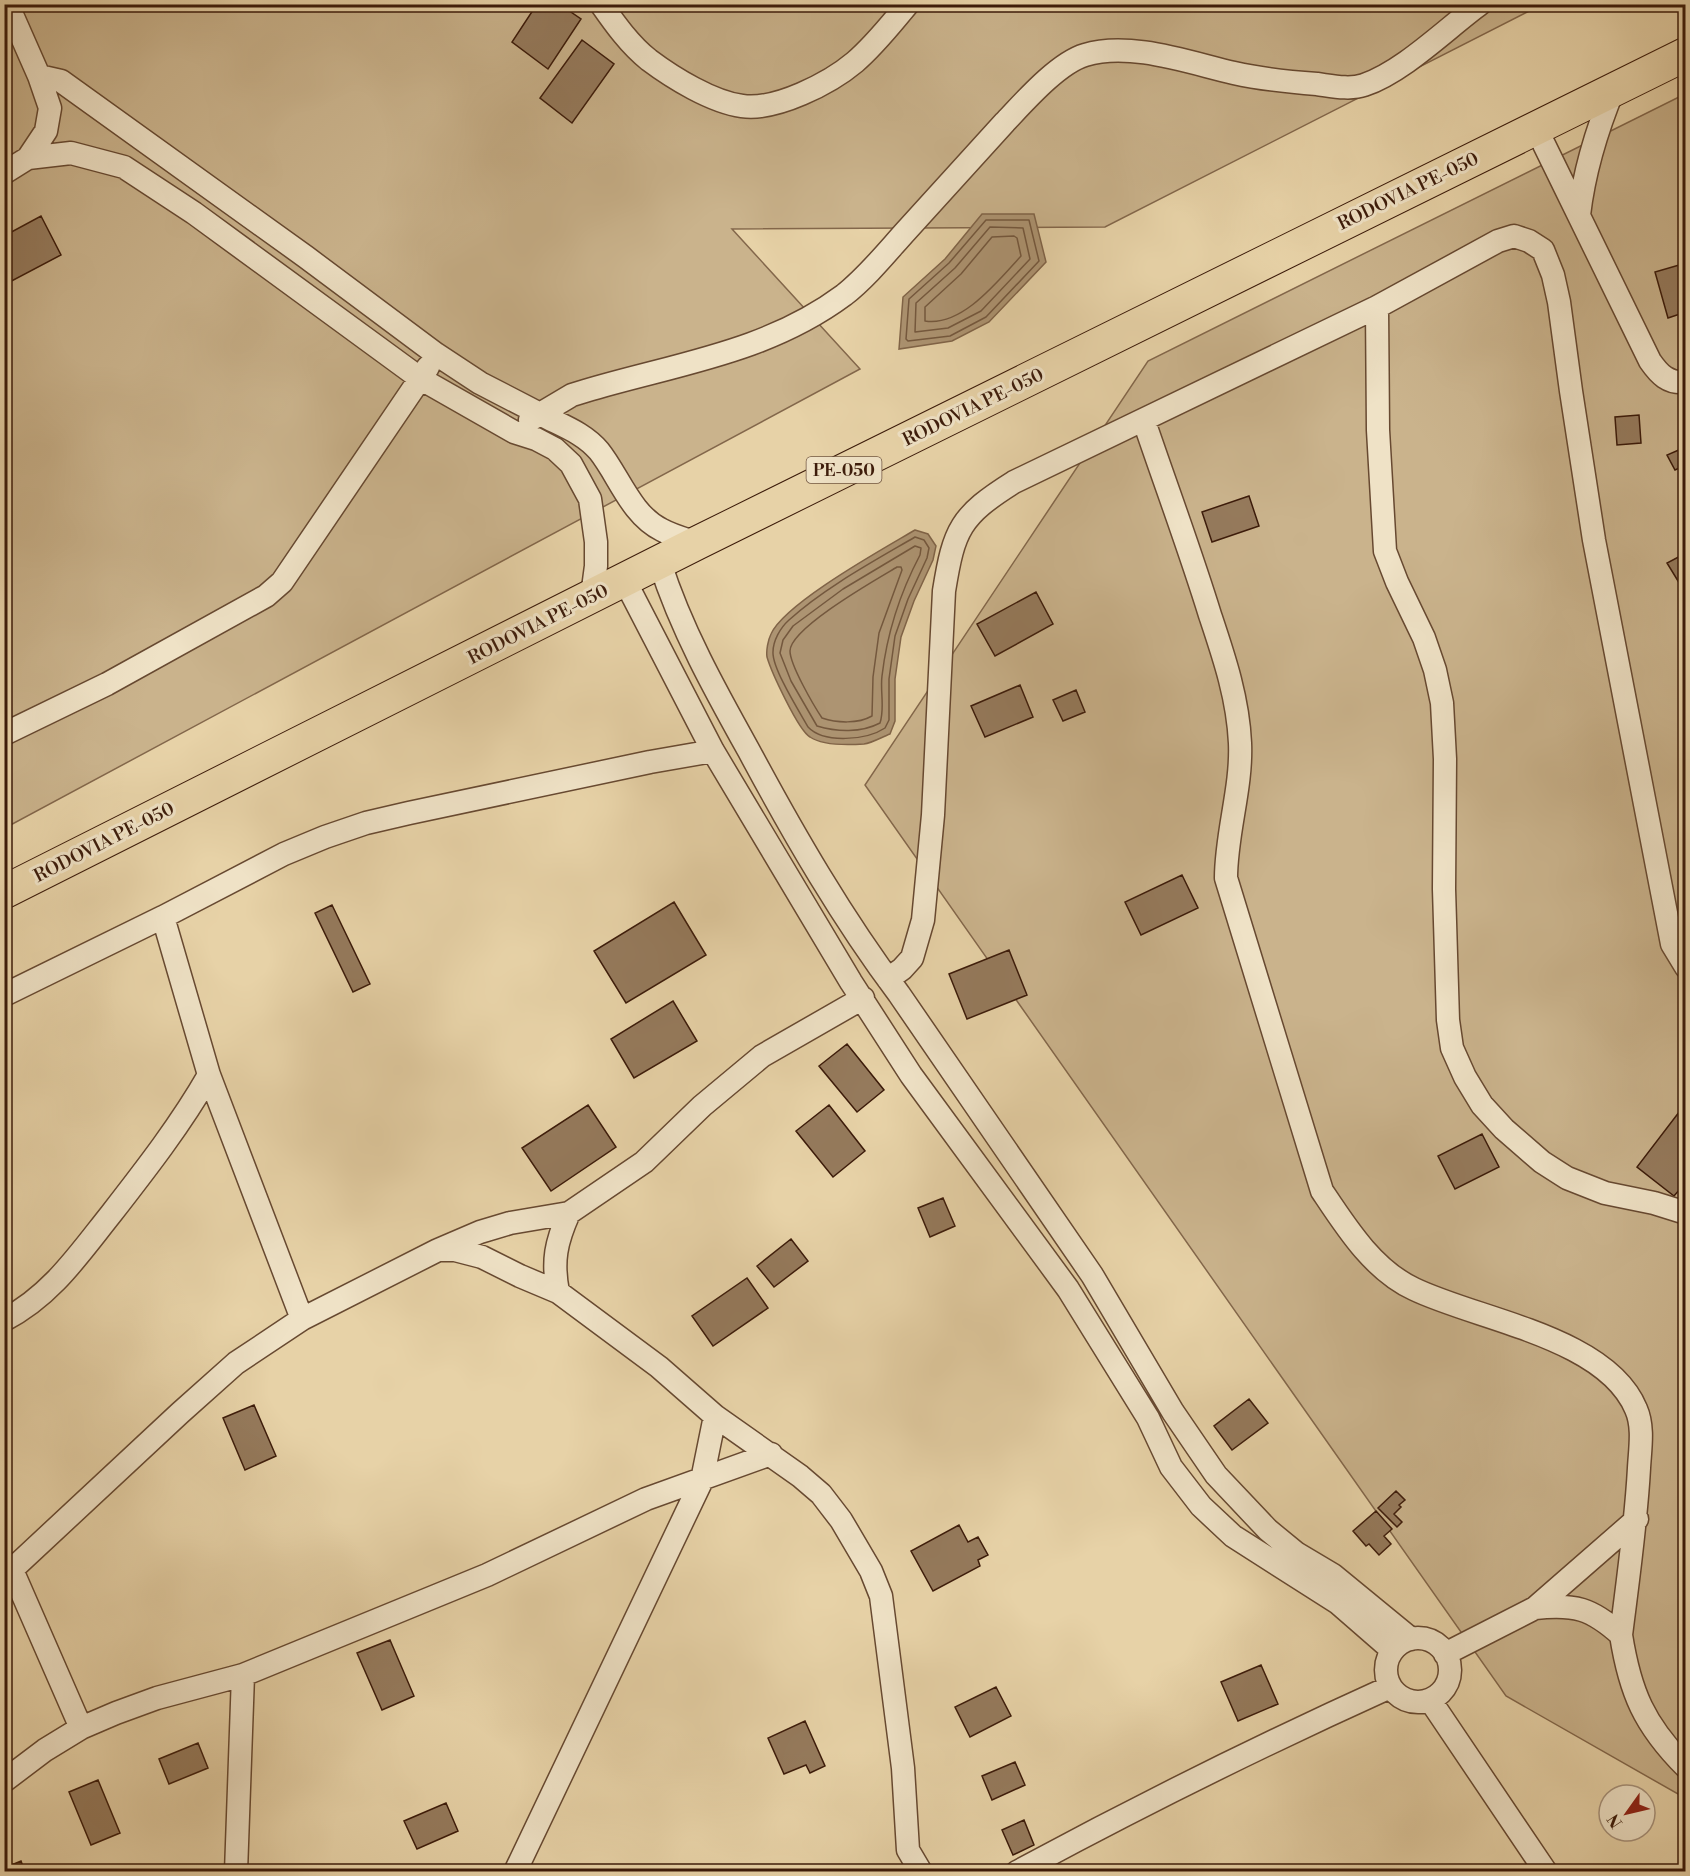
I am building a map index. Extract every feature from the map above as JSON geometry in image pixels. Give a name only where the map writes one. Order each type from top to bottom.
[{"type":"main road","name":"RODOVIA PE-050","points":[[4,892],[697,543],[1686,54]]},
{"type":"street","points":[[601,4],[620,30],[649,60],[697,90],[726,103],[745,107],[796,97],[838,73],[873,45],[908,4]]},
{"type":"street","points":[[514,432],[566,398],[754,344],[802,321],[845,294],[875,265],[1024,102],[1061,69],[1083,55],[1111,51],[1138,52],[1169,57],[1237,74],[1310,84],[1362,86],[1406,61],[1480,4]]},
{"type":"street","points":[[4,173],[28,158],[46,131],[50,108],[16,13]]},
{"type":"street","points":[[39,76],[61,81],[306,257],[436,354],[480,383],[574,430],[598,451],[644,518],[661,530],[697,543]]},
{"type":"street","points":[[1579,215],[1586,174],[1606,106],[1614,88]]},
{"type":"street","points":[[1536,128],[1650,361],[1665,379],[1675,383],[1686,382]]},
{"type":"street","points":[[28,158],[71,153],[124,167],[194,213],[421,379],[514,432],[536,439],[555,449],[571,464],[590,499],[596,542],[592,596]]},
{"type":"street","points":[[81,1728],[8,1574],[180,1413],[236,1364],[302,1319],[438,1250],[480,1232],[510,1223],[568,1213],[644,1162],[702,1106],[762,1056],[862,998],[902,969],[912,958],[923,920],[933,815],[944,591],[950,555],[956,537],[963,523],[973,512],[1014,482],[1377,307],[1498,241],[1514,236],[1529,241],[1543,250],[1553,275],[1559,302],[1594,540],[1672,944],[1686,967]]},
{"type":"street","points":[[287,282],[306,257]]},
{"type":"street","points":[[1377,307],[1378,430],[1385,551],[1424,638],[1435,670],[1442,703],[1445,759],[1444,889],[1448,1020],[1452,1048],[1465,1077],[1482,1105],[1504,1129],[1542,1162],[1567,1178],[1605,1193],[1654,1203],[1686,1213]]},
{"type":"street","points":[[4,734],[107,684],[266,596],[282,582],[436,354]]},
{"type":"street","points":[[1144,421],[1203,591],[1234,692],[1240,745],[1232,828],[1226,855],[1226,878],[1322,1191],[1354,1238],[1381,1267],[1412,1289],[1542,1336],[1586,1356],[1617,1379],[1636,1410],[1641,1435],[1637,1519],[1621,1635],[1630,1682],[1646,1717],[1668,1749],[1686,1767]]},
{"type":"street","points":[[590,499],[621,486]]},
{"type":"street","points":[[660,563],[670,596],[689,638],[803,850],[888,979],[1092,1275],[1173,1412],[1216,1475],[1269,1530],[1296,1553],[1333,1575],[1401,1645]]},
{"type":"street","points":[[625,581],[713,751],[862,998],[911,1075],[1068,1289],[1148,1418],[1171,1467],[1201,1506],[1233,1536],[1401,1645]]},
{"type":"street","points":[[662,651],[689,638]]},
{"type":"street","points":[[698,723],[726,710]]},
{"type":"street","points":[[4,995],[163,917],[284,854],[366,823],[638,764],[713,751]]},
{"type":"street","points":[[163,917],[210,1075],[302,1319]]},
{"type":"street","points":[[862,998],[888,979]]},
{"type":"street","points":[[4,1320],[39,1298],[61,1277],[138,1179],[210,1075]]},
{"type":"street","points":[[558,1292],[554,1257],[568,1213]]},
{"type":"street","points":[[438,1250],[455,1250],[482,1257],[558,1292],[659,1367],[716,1416],[771,1454],[821,1494],[835,1511],[858,1547],[882,1596],[903,1768],[908,1850],[921,1872]]},
{"type":"street","points":[[515,1872],[702,1480],[716,1416]]},
{"type":"street","points":[[4,1781],[45,1750],[81,1728],[157,1698],[243,1676],[487,1575],[646,1499],[771,1454]]},
{"type":"street","points":[[1445,1654],[1535,1608],[1637,1519]]},
{"type":"street","points":[[1535,1608],[1574,1607],[1588,1611],[1601,1617],[1621,1635]]},
{"type":"street","points":[[1420,1638],[1439,1646],[1445,1654],[1449,1663],[1448,1681],[1438,1696],[1430,1700],[1412,1702],[1403,1699],[1390,1687],[1386,1678],[1386,1668],[1401,1645],[1420,1638]]},
{"type":"street","points":[[236,1872],[243,1676]]},
{"type":"street","points":[[1017,1872],[1145,1804],[1390,1687]]},
{"type":"street","points":[[1430,1700],[1546,1872]]},
{"type":"shaded area","points":[[5,5],[1541,5],[1105,227],[732,229],[860,369],[5,828]]},
{"type":"shaded area","points":[[1685,94],[1685,1798],[1506,1696],[865,785],[1148,361]]},
{"type":"water","points":[[982,214],[1034,214],[1046,262],[989,322],[952,341],[899,349],[903,297],[945,259]]},
{"type":"water","points":[[915,530],[928,534],[936,546],[933,560],[914,601],[901,637],[895,679],[895,721],[890,734],[864,744],[836,744],[815,740],[799,724],[774,674],[767,655],[771,634],[780,621],[814,592]]},
{"type":"building","points":[[537,4],[559,4],[581,19],[548,69],[512,42]]},
{"type":"building","points":[[582,40],[614,64],[572,123],[540,98]]},
{"type":"building","points":[[41,216],[61,255],[4,285],[4,236]]},
{"type":"building","points":[[1686,263],[1686,312],[1668,318],[1655,272]]},
{"type":"building","points":[[1639,415],[1641,443],[1617,445],[1615,417]]},
{"type":"building","points":[[1681,449],[1686,458],[1686,465],[1675,470],[1667,455]]},
{"type":"building","points":[[1249,496],[1259,526],[1212,542],[1202,512]]},
{"type":"building","points":[[1686,553],[1686,594],[1667,563]]},
{"type":"building","points":[[1036,592],[1053,624],[995,656],[977,624]]},
{"type":"building","points":[[1020,685],[1033,717],[985,737],[971,706]]},
{"type":"building","points":[[1076,690],[1085,712],[1063,721],[1053,700]]},
{"type":"building","points":[[1182,875],[1198,908],[1141,935],[1125,902]]},
{"type":"building","points":[[674,902],[706,955],[626,1003],[594,951]]},
{"type":"building","points":[[332,905],[370,984],[353,992],[315,913]]},
{"type":"building","points":[[1009,950],[1027,995],[967,1019],[949,974]]},
{"type":"building","points":[[673,1001],[697,1041],[634,1078],[611,1039]]},
{"type":"building","points":[[847,1044],[884,1090],[857,1112],[819,1066]]},
{"type":"building","points":[[1686,1103],[1686,1182],[1674,1196],[1637,1167]]},
{"type":"building","points":[[588,1105],[616,1147],[551,1191],[522,1148]]},
{"type":"building","points":[[829,1105],[865,1151],[833,1177],[796,1131]]},
{"type":"building","points":[[1482,1134],[1499,1167],[1455,1189],[1438,1156]]},
{"type":"building","points":[[943,1198],[955,1226],[930,1237],[918,1208]]},
{"type":"building","points":[[791,1239],[808,1261],[774,1287],[757,1266]]},
{"type":"building","points":[[747,1278],[768,1308],[713,1346],[692,1316]]},
{"type":"building","points":[[1249,1399],[1268,1423],[1232,1450],[1214,1426]]},
{"type":"building","points":[[254,1405],[276,1456],[245,1470],[223,1418]]},
{"type":"building","points":[[1396,1491],[1405,1500],[1394,1514],[1402,1522],[1397,1527],[1378,1508]]},
{"type":"building","points":[[1376,1511],[1392,1529],[1384,1536],[1391,1544],[1379,1555],[1369,1544],[1366,1546],[1353,1531]]},
{"type":"building","points":[[959,1525],[968,1542],[978,1537],[988,1555],[978,1560],[980,1566],[933,1591],[911,1551]]},
{"type":"building","points":[[390,1640],[414,1696],[382,1710],[357,1653]]},
{"type":"building","points":[[1261,1665],[1278,1704],[1238,1721],[1221,1682]]},
{"type":"building","points":[[996,1687],[1011,1716],[970,1737],[955,1707]]},
{"type":"building","points":[[805,1721],[825,1766],[810,1773],[806,1765],[784,1774],[768,1738]]},
{"type":"building","points":[[198,1743],[208,1768],[169,1784],[159,1759]]},
{"type":"building","points":[[1015,1762],[1025,1785],[992,1800],[982,1776]]},
{"type":"building","points":[[98,1780],[120,1833],[91,1845],[69,1792]]},
{"type":"building","points":[[446,1803],[458,1831],[417,1849],[404,1821]]},
{"type":"building","points":[[1024,1820],[1034,1845],[1013,1855],[1002,1830]]},
{"type":"building","points":[[21,1861],[25,1872],[4,1872],[4,1868]]}]
